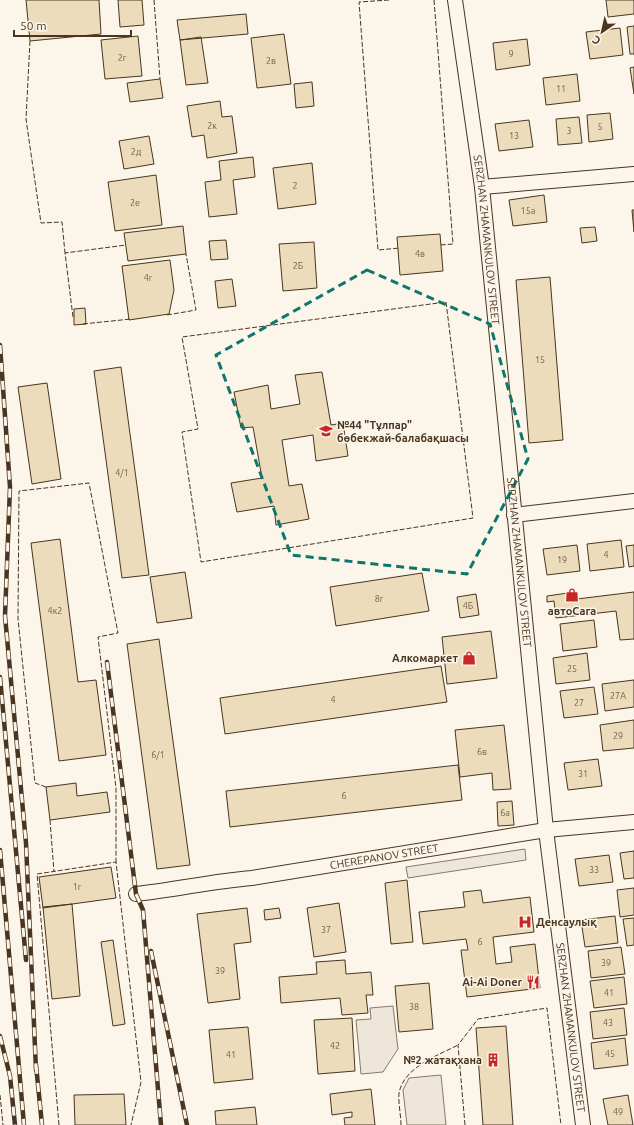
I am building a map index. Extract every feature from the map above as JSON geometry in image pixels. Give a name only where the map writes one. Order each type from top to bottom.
[{"type":"street","name":"SERZHAN ZHAMANKULOV STREET","points":[[455,0],[482,187],[546,830],[583,1125]]},
{"type":"street","points":[[482,187],[634,174]]},
{"type":"street","points":[[514,515],[634,501]]},
{"type":"street","name":"CHEREPANOV STREET","points":[[136,894],[252,878],[546,830],[634,822]]},
{"type":"highlighted area","points":[[367,270],[490,324],[528,459],[467,574],[291,555],[216,355]]},
{"type":"shaded area","points":[[525,849],[526,860],[408,878],[406,867]]},
{"type":"shaded area","points":[[393,1006],[398,1049],[383,1072],[361,1074],[356,1020],[371,1019],[370,1008]]},
{"type":"shaded area","points":[[441,1075],[446,1125],[407,1125],[403,1090],[409,1078]]},
{"type":"building","points":[[26,0],[99,0],[101,34],[30,41]]},
{"type":"building","points":[[118,0],[142,0],[144,25],[120,27]]},
{"type":"building","points":[[606,0],[634,0],[634,14],[608,17]]},
{"type":"building","points":[[246,14],[248,34],[180,40],[177,20]]},
{"type":"building","points":[[634,26],[634,54],[630,54],[627,27]]},
{"type":"building","points":[[620,28],[623,55],[590,59],[586,32]]},
{"type":"building","points":[[284,34],[291,84],[257,88],[251,38]]},
{"type":"building","points":[[138,36],[142,76],[105,79],[101,40]]},
{"type":"building","points":[[201,37],[208,83],[186,85],[180,40]]},
{"type":"building","points":[[527,39],[530,65],[496,70],[493,43]]},
{"type":"building","points":[[634,67],[634,94],[630,68]]},
{"type":"building","points":[[577,74],[580,101],[546,105],[543,78]]},
{"type":"building","points":[[160,79],[163,98],[130,102],[127,83]]},
{"type":"building","points":[[312,82],[314,106],[296,108],[294,84]]},
{"type":"building","points":[[220,101],[222,117],[232,116],[237,153],[207,158],[204,135],[192,137],[187,106]]},
{"type":"building","points":[[610,113],[613,139],[589,142],[587,115]]},
{"type":"building","points":[[579,117],[582,143],[558,145],[556,119]]},
{"type":"building","points":[[529,120],[533,147],[499,151],[495,124]]},
{"type":"building","points":[[149,136],[154,164],[124,169],[119,141]]},
{"type":"building","points":[[253,157],[255,177],[233,180],[237,214],[209,217],[205,182],[221,180],[219,161]]},
{"type":"building","points":[[312,163],[316,204],[278,209],[273,168]]},
{"type":"building","points":[[156,175],[162,225],[115,231],[108,182]]},
{"type":"building","points":[[544,195],[547,222],[513,226],[509,200]]},
{"type":"building","points":[[632,210],[634,210],[634,232]]},
{"type":"building","points":[[183,226],[186,254],[128,261],[124,233]]},
{"type":"building","points":[[595,227],[597,241],[582,243],[580,228]]},
{"type":"building","points":[[440,234],[443,271],[400,275],[397,237]]},
{"type":"building","points":[[226,240],[228,259],[211,260],[209,241]]},
{"type":"building","points":[[314,242],[317,288],[283,291],[279,244]]},
{"type":"building","points":[[170,260],[174,290],[169,314],[129,320],[122,266]]},
{"type":"building","points":[[550,277],[563,440],[529,443],[516,280]]},
{"type":"building","points":[[232,279],[236,306],[218,308],[215,281]]},
{"type":"building","points":[[85,308],[86,324],[74,325],[74,309]]},
{"type":"building","points":[[121,367],[149,575],[122,578],[94,371]]},
{"type":"building","points":[[322,372],[331,425],[343,423],[348,456],[316,461],[313,435],[282,440],[289,486],[302,484],[309,519],[276,525],[274,506],[237,512],[231,483],[262,478],[253,427],[241,428],[234,392],[268,385],[271,409],[300,404],[295,375]]},
{"type":"building","points":[[47,383],[61,479],[32,484],[18,387]]},
{"type":"building","points":[[60,539],[78,682],[96,680],[106,755],[59,761],[31,543]]},
{"type":"building","points":[[621,540],[624,567],[590,571],[587,544]]},
{"type":"building","points":[[577,545],[580,571],[547,575],[543,549]]},
{"type":"building","points":[[634,545],[634,566],[629,567],[626,546]]},
{"type":"building","points":[[185,572],[192,618],[157,623],[150,577]]},
{"type":"building","points":[[422,573],[429,611],[336,626],[330,587]]},
{"type":"building","points":[[634,592],[634,639],[620,640],[616,611],[556,618],[554,601],[547,602],[547,596],[568,593],[569,600]]},
{"type":"building","points":[[476,594],[479,615],[460,618],[457,597]]},
{"type":"building","points":[[594,620],[597,647],[563,651],[560,624]]},
{"type":"building","name":"Алкомаркет","points":[[491,631],[497,678],[447,684],[442,637]]},
{"type":"building","points":[[159,639],[190,865],[157,869],[127,644]]},
{"type":"building","points":[[587,653],[590,680],[556,684],[553,658]]},
{"type":"building","points":[[441,666],[447,702],[225,734],[220,698]]},
{"type":"building","points":[[634,680],[634,707],[605,711],[602,684]]},
{"type":"building","points":[[594,687],[598,714],[564,718],[560,691]]},
{"type":"building","points":[[634,720],[634,748],[603,751],[600,725]]},
{"type":"building","points":[[504,725],[511,789],[493,790],[492,773],[460,777],[455,730]]},
{"type":"building","points":[[598,759],[602,786],[568,790],[564,763]]},
{"type":"building","points":[[458,765],[462,800],[230,827],[226,791]]},
{"type":"building","points":[[76,783],[77,796],[107,792],[110,812],[50,820],[46,787]]},
{"type":"building","points":[[512,801],[514,825],[498,826],[497,802]]},
{"type":"building","points":[[634,851],[634,878],[624,879],[620,853]]},
{"type":"building","points":[[609,855],[613,882],[579,886],[575,859]]},
{"type":"building","points":[[111,867],[116,898],[43,908],[39,877]]},
{"type":"building","points":[[407,880],[413,942],[391,944],[385,883]]},
{"type":"building","points":[[634,888],[634,915],[620,917],[617,890]]},
{"type":"building","points":[[481,890],[483,903],[530,897],[534,932],[493,937],[496,964],[512,962],[510,947],[535,944],[540,988],[467,997],[461,950],[468,950],[466,939],[423,944],[419,912],[465,907],[463,892]]},
{"type":"building","points":[[339,903],[346,952],[314,957],[307,908]]},
{"type":"building","points":[[72,904],[80,996],[52,999],[43,907]]},
{"type":"building","points":[[247,908],[251,942],[234,944],[240,999],[208,1003],[197,914]]},
{"type":"building","points":[[279,908],[281,918],[265,920],[264,910]]},
{"type":"building","points":[[615,916],[618,943],[585,947],[581,920]]},
{"type":"building","points":[[634,918],[634,945],[627,946],[623,919]]},
{"type":"building","points":[[113,940],[125,1024],[113,1026],[101,942]]},
{"type":"building","points":[[621,947],[625,974],[591,978],[588,951]]},
{"type":"building","points":[[345,960],[346,974],[371,972],[373,995],[366,995],[368,1013],[342,1015],[340,998],[281,1003],[279,977],[317,974],[316,962]]},
{"type":"building","points":[[624,977],[627,1004],[594,1008],[590,981]]},
{"type":"building","points":[[429,983],[433,1029],[399,1032],[395,986]]},
{"type":"building","points":[[624,1008],[627,1035],[593,1039],[590,1012]]},
{"type":"building","points":[[352,1018],[355,1071],[318,1074],[314,1020]]},
{"type":"building","name":"№2 жатақхана","points":[[506,1026],[513,1125],[483,1125],[476,1028]]},
{"type":"building","points":[[248,1027],[253,1079],[214,1083],[209,1030]]},
{"type":"building","points":[[625,1038],[628,1065],[594,1069],[591,1043]]},
{"type":"building","points":[[371,1089],[375,1125],[345,1125],[344,1118],[352,1117],[352,1112],[332,1115],[330,1094]]},
{"type":"building","points":[[124,1094],[126,1125],[75,1125],[74,1095]]},
{"type":"building","points":[[628,1095],[633,1125],[608,1125],[603,1099]]},
{"type":"building","points":[[255,1107],[257,1125],[216,1125],[215,1111]]},
{"type":"railway","points":[[0,345],[10,487],[5,616],[26,843],[36,1070]]},
{"type":"railway","points":[[107,662],[136,894],[143,910],[161,1125]]},
{"type":"railway","points":[[0,677],[26,960]]},
{"type":"railway","points":[[0,850],[24,1125]]},
{"type":"railway","points":[[151,951],[187,1125]]},
{"type":"railway","points":[[0,1036],[10,1076],[15,1125]]},
{"type":"railway","points":[[36,1065],[42,1125]]},
{"type":"fence","points":[[154,0],[160,79]]},
{"type":"fence","points":[[389,0],[359,2],[378,250],[400,248]]},
{"type":"fence","points":[[434,0],[453,244],[440,245]]},
{"type":"fence","points":[[30,41],[26,119],[41,223],[62,222],[65,253]]},
{"type":"fence","points":[[73,317],[65,253],[126,245]]},
{"type":"fence","points":[[167,315],[196,310],[186,254]]},
{"type":"fence","points":[[446,302],[473,518],[201,562],[182,432],[198,429],[182,337],[446,302]]},
{"type":"fence","points":[[83,324],[131,319]]},
{"type":"fence","points":[[46,787],[35,783],[18,619],[19,491],[89,483],[118,633],[98,637],[116,788],[116,862]]},
{"type":"fence","points":[[50,820],[54,872]]},
{"type":"fence","points":[[59,1125],[37,874],[116,862],[141,1082],[131,1125]]},
{"type":"fence","points":[[465,1125],[458,1045],[478,1019],[547,1008],[561,1125]]},
{"type":"fence","points":[[401,1125],[399,1093],[407,1076],[422,1063],[458,1045]]},
{"type":"fence","points":[[0,1095],[3,1125]]},
{"type":"place","name":"№44 \"Тұлпар\" бөбекжай-балабақшасы","points":[[326,431]]},
{"type":"place","name":"автоСага","points":[[572,595]]},
{"type":"place","name":"Алкомаркет","points":[[469,658]]},
{"type":"place","name":"Денсаулық","points":[[525,922]]},
{"type":"place","name":"Ai-Ai Doner","points":[[533,982]]},
{"type":"place","name":"№2 жатақхана","points":[[493,1060]]}]
